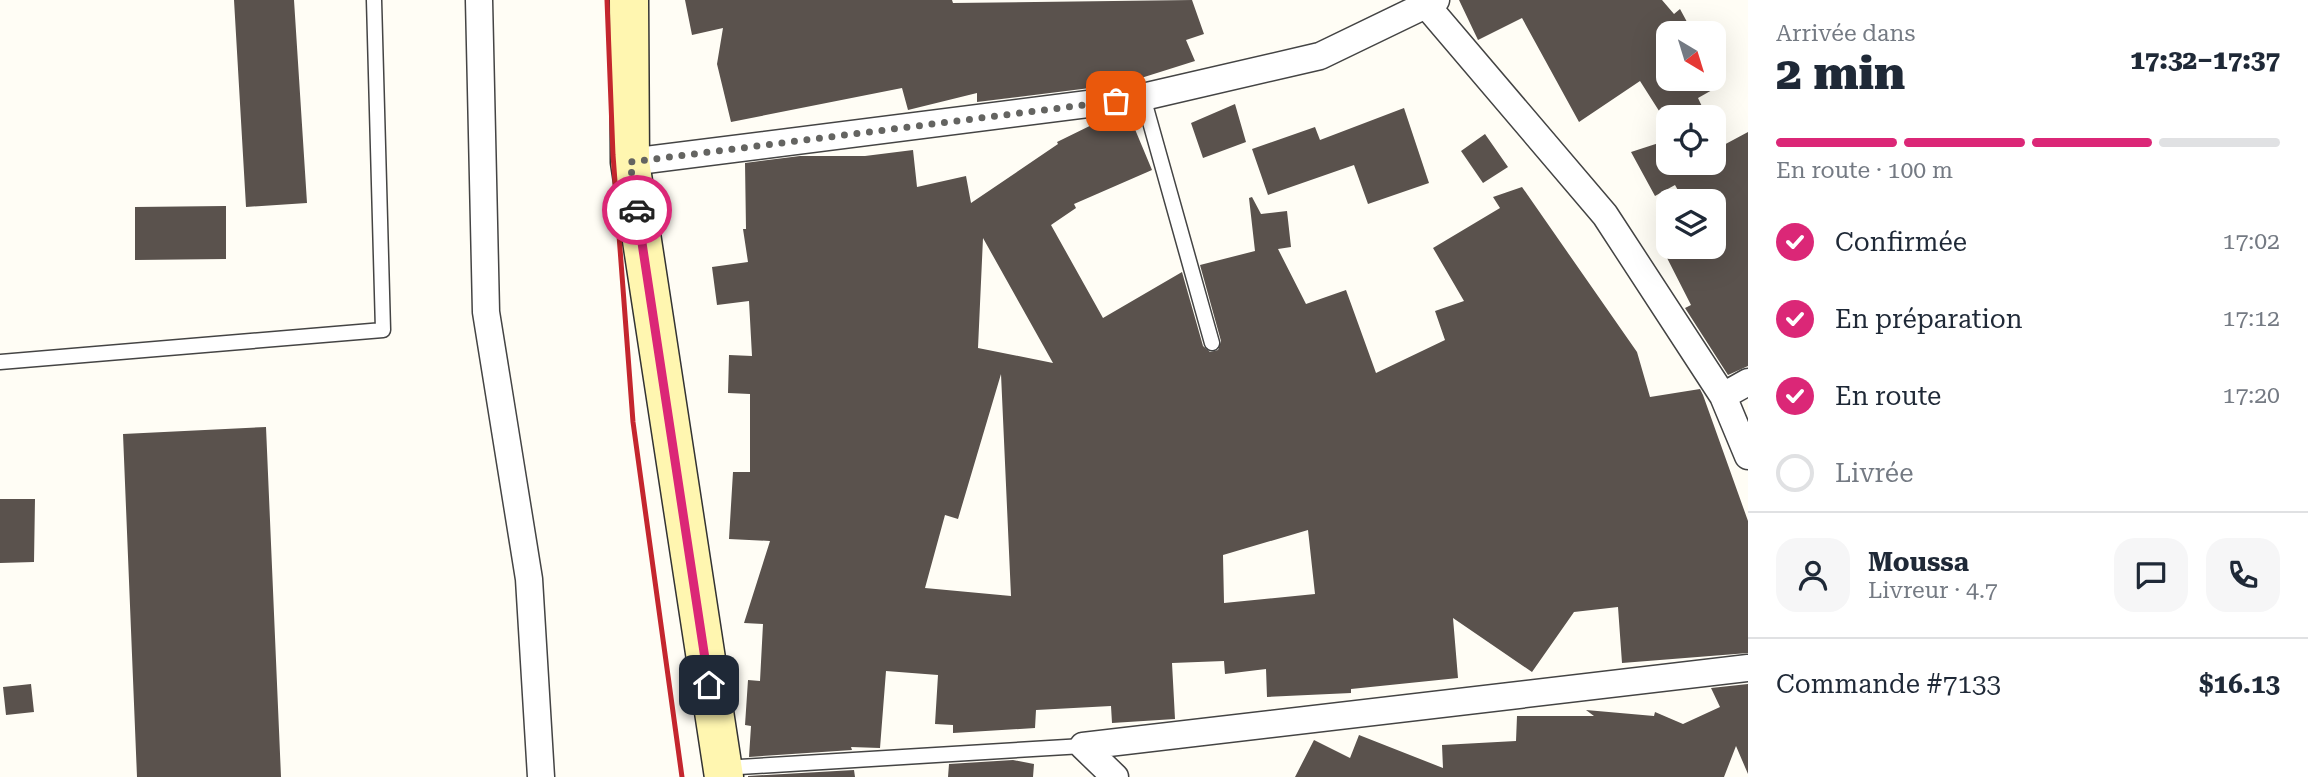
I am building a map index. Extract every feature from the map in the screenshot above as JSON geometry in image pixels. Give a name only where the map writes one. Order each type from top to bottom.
[{"type":"street","points":[[479,0],[486,312],[529,579],[541,777]]},
{"type":"street","points":[[629,0],[630,162],[723,772]]},
{"type":"street","points":[[630,162],[1143,97],[1320,56],[1427,2],[1605,215],[1723,396],[1748,456]]},
{"type":"street","points":[[1723,396],[1748,382]]},
{"type":"street","points":[[1083,746],[1748,668]]},
{"type":"street","points":[[1083,746],[1115,777]]},
{"type":"lane","points":[[0,362],[383,330],[374,0]]},
{"type":"lane","points":[[1143,97],[1212,343]]},
{"type":"lane","points":[[723,772],[1083,746]]},
{"type":"building","points":[[234,0],[294,0],[307,203],[246,207]]},
{"type":"building","points":[[685,0],[952,0],[953,3],[1192,0],[1204,34],[1186,40],[1195,61],[1122,84],[977,102],[977,93],[908,110],[902,88],[731,122],[717,64],[723,28],[692,35]]},
{"type":"building","points":[[1459,0],[1662,0],[1674,14],[1680,9],[1686,21],[1656,21],[1656,91],[1710,91],[1698,98],[1701,105],[1656,106],[1640,81],[1579,122],[1522,18],[1478,40]]},
{"type":"building","points":[[1235,104],[1246,142],[1203,158],[1191,123]]},
{"type":"building","points":[[1404,108],[1429,183],[1368,204],[1354,165],[1268,195],[1252,149],[1315,127],[1320,140]]},
{"type":"building","points":[[1129,115],[1152,170],[1074,204],[1076,208],[1051,225],[1103,318],[1182,272],[1203,346],[1210,352],[1218,350],[1221,341],[1200,265],[1255,251],[1249,198],[1252,197],[1261,214],[1287,211],[1291,247],[1278,249],[1306,304],[1346,290],[1376,373],[1445,340],[1435,311],[1464,301],[1433,248],[1500,208],[1493,197],[1522,187],[1637,352],[1650,397],[1700,389],[1703,395],[1748,521],[1748,653],[1622,663],[1618,607],[1574,612],[1532,672],[1453,618],[1458,678],[1351,689],[1351,693],[1267,697],[1266,669],[1225,674],[1224,661],[1172,663],[1175,719],[1112,723],[1111,706],[1036,710],[1035,728],[953,733],[953,725],[935,724],[938,675],[886,671],[880,748],[851,747],[852,750],[749,757],[751,726],[745,725],[748,680],[760,681],[763,624],[744,623],[770,541],[729,539],[733,472],[750,472],[750,394],[728,393],[729,355],[752,356],[749,301],[717,305],[712,267],[748,262],[743,229],[746,229],[745,163],[800,156],[865,156],[913,150],[917,187],[966,176],[971,203],[1058,144],[1057,142],[1106,118]],"holes":[[[983,238],[1053,363],[978,348]],[[1001,374],[1011,596],[925,588],[945,515],[958,519]],[[1308,530],[1315,594],[1224,603],[1223,555]]]},
{"type":"building","points":[[1748,132],[1748,366],[1728,375],[1685,308],[1691,305],[1668,259],[1726,259],[1726,189],[1677,189],[1675,185],[1668,189],[1656,189],[1655,196],[1631,152],[1656,144],[1656,175],[1726,175],[1726,144]]},
{"type":"building","points":[[1485,134],[1508,167],[1483,183],[1461,151]]},
{"type":"building","points":[[226,206],[226,259],[135,260],[135,207]]},
{"type":"building","points":[[266,427],[281,777],[137,777],[123,434]]},
{"type":"building","points":[[0,499],[35,499],[34,562],[0,563]]},
{"type":"building","points":[[31,684],[34,712],[6,715],[3,687]]},
{"type":"building","points":[[1748,684],[1748,774],[1736,746],[1724,777],[1295,777],[1314,740],[1350,758],[1359,735],[1443,768],[1442,745],[1516,741],[1517,716],[1594,716],[1586,710],[1654,716],[1655,712],[1683,724],[1720,707],[1711,688]]},
{"type":"building","points":[[1013,760],[1034,764],[1033,777],[948,777],[949,764]]},
{"type":"building","points":[[854,770],[855,777],[748,777],[748,776]]},
{"type":"railway","points":[[607,0],[613,155],[633,422],[682,777]]},
{"type":"way so far","points":[[637,210],[630,162],[1116,101]]},
{"type":"route","points":[[637,210],[709,685]]}]
